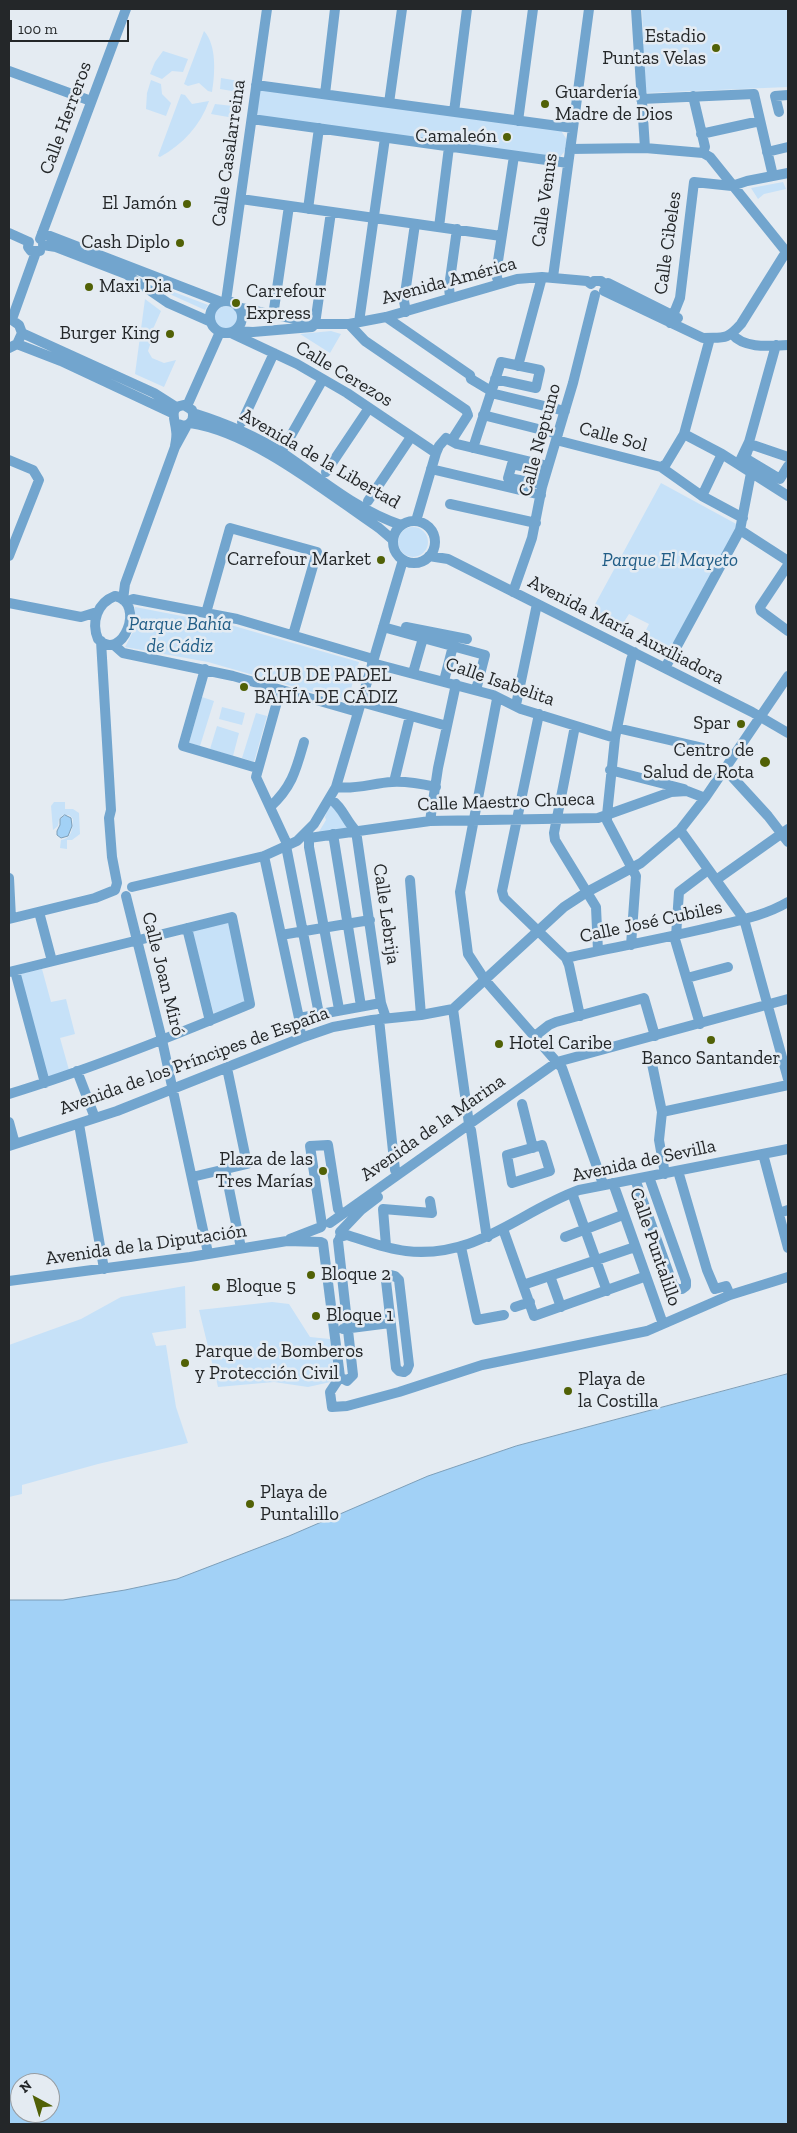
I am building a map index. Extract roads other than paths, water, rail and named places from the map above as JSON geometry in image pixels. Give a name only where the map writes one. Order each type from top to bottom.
[{"type":"street","name":"Calle Herreros","points":[[10,319],[126,9]]},
{"type":"street","name":"Calle Casalarreina","points":[[224,302],[267,9]]},
{"type":"street","points":[[324,94],[335,9]]},
{"type":"street","points":[[389,103],[402,9]]},
{"type":"street","points":[[454,112],[467,9]]},
{"type":"street","points":[[518,121],[534,9]]},
{"type":"street","name":"Calle Venus","points":[[518,366],[547,277],[568,163],[589,9]]},
{"type":"street","points":[[636,9],[645,148]]},
{"type":"street","points":[[9,71],[91,101]]},
{"type":"street","points":[[256,85],[573,128]]},
{"type":"street","points":[[641,99],[754,94],[773,176]]},
{"type":"street","points":[[779,112],[776,96],[788,95]]},
{"type":"street","points":[[693,96],[705,147],[703,153]]},
{"type":"street","points":[[252,119],[568,163]]},
{"type":"street","points":[[702,134],[760,121]]},
{"type":"street","points":[[308,209],[319,128]]},
{"type":"street","points":[[385,138],[354,323],[365,340],[466,410],[468,415],[452,440]]},
{"type":"street","points":[[439,227],[449,146]]},
{"type":"street","points":[[767,152],[788,147]]},
{"type":"street","points":[[570,149],[645,148],[703,153],[710,157],[787,253],[741,324],[732,334],[719,339],[710,338],[706,333],[672,319],[608,284],[602,290]]},
{"type":"street","points":[[499,284],[496,274],[514,156]]},
{"type":"street","points":[[732,186],[788,173]]},
{"type":"street","name":"Calle Cibeles","points":[[672,319],[680,298],[694,182],[732,186]]},
{"type":"street","points":[[240,199],[501,236]]},
{"type":"street","points":[[273,316],[289,206]]},
{"type":"street","points":[[315,324],[331,212]]},
{"type":"street","points":[[406,312],[404,301],[415,224]]},
{"type":"street","points":[[450,298],[449,292],[457,229]]},
{"type":"street","points":[[9,234],[29,242],[34,238],[40,242],[114,268],[168,303],[211,322],[228,332]]},
{"type":"street","points":[[40,242],[160,278],[238,307],[242,320],[228,332],[175,447],[121,599],[130,615],[130,624],[126,634],[113,645],[101,665]]},
{"type":"street","name":"Avenida América","points":[[238,307],[273,316],[312,321],[315,324],[354,323],[406,312],[517,279],[547,277],[591,284],[599,280],[602,290]]},
{"type":"street","points":[[152,291],[152,284],[160,278]]},
{"type":"street","name":"Calle Neptuno","points":[[513,592],[520,576],[536,523],[548,466],[602,290]]},
{"type":"street","points":[[211,322],[211,312],[217,304],[224,302]]},
{"type":"street","points":[[386,317],[470,375],[471,379],[491,392],[565,410]]},
{"type":"street","points":[[10,319],[19,325],[22,333],[154,393],[174,414],[180,426],[190,417]]},
{"type":"street","name":"Avenida América","points":[[228,332],[312,328],[315,324]]},
{"type":"street","name":"Calle Cerezos","points":[[228,332],[274,353],[323,379],[436,453]]},
{"type":"street","points":[[22,333],[13,346],[61,361],[174,414],[190,417]]},
{"type":"street","points":[[732,334],[738,342],[788,345]]},
{"type":"street","points":[[710,338],[684,434],[666,464],[661,467],[702,496],[743,518]]},
{"type":"street","points":[[740,460],[749,442],[776,345]]},
{"type":"street","points":[[242,422],[274,353]]},
{"type":"street","name":"Calle Neptuno","points":[[501,362],[518,366],[540,370],[536,388],[495,379],[501,362]]},
{"type":"street","points":[[285,446],[323,379]]},
{"type":"street","points":[[473,448],[495,379]]},
{"type":"street","points":[[326,472],[369,408]]},
{"type":"street","points":[[174,414],[175,447]]},
{"type":"street","name":"Calle Sol","points":[[483,415],[661,467]]},
{"type":"street","name":"Avenida de la Libertad","points":[[190,417],[212,418],[261,441],[362,507],[384,520],[401,526]]},
{"type":"street","name":"Avenida de la Libertad","points":[[190,417],[258,448],[379,528],[393,540]]},
{"type":"street","points":[[684,434],[722,454],[788,496]]},
{"type":"street","points":[[368,501],[411,437]]},
{"type":"street","points":[[416,521],[436,453],[442,441],[446,438],[457,444],[548,466]]},
{"type":"street","points":[[702,496],[722,454]]},
{"type":"street","points":[[9,460],[33,470],[38,480],[9,556]]},
{"type":"street","points":[[431,469],[542,495]]},
{"type":"street","points":[[665,668],[740,530],[751,473]]},
{"type":"street","points":[[450,504],[536,523]]},
{"type":"street","points":[[416,521],[428,526],[434,537],[435,544],[429,556],[420,562],[408,562],[395,552],[393,540],[401,526],[416,521]]},
{"type":"street","points":[[206,613],[230,528],[316,552],[293,636]]},
{"type":"street","points":[[740,530],[788,561]]},
{"type":"street","name":"Avenida María Auxiliadora","points":[[435,544],[448,559]]},
{"type":"street","name":"Avenida María Auxiliadora","points":[[429,556],[448,559],[634,652],[788,733]]},
{"type":"street","points":[[132,887],[264,856],[307,836],[336,786],[403,560]]},
{"type":"street","points":[[788,566],[760,607],[761,611],[788,631]]},
{"type":"street","points":[[95,628],[97,612],[104,602],[121,599]]},
{"type":"street","name":"Calle Isabelita","points":[[121,599],[133,599],[237,619],[413,673],[493,695],[497,699],[516,705],[521,709],[575,726],[734,755]]},
{"type":"street","points":[[9,603],[82,617],[97,612]]},
{"type":"street","points":[[516,705],[537,604]]},
{"type":"street","points":[[82,617],[95,628],[101,641],[111,810],[109,818],[112,857],[120,896],[126,896],[130,893],[132,887]]},
{"type":"street","points":[[383,625],[485,655],[476,690]]},
{"type":"street","points":[[383,625],[467,639]]},
{"type":"street","points":[[413,673],[422,638]]},
{"type":"street","points":[[101,641],[113,645],[123,653],[205,670],[358,712]]},
{"type":"street","points":[[444,681],[454,646]]},
{"type":"street","points":[[631,945],[636,876],[607,821],[607,815],[610,770],[616,733],[634,652]]},
{"type":"street","points":[[205,670],[183,746],[257,768]]},
{"type":"street","points":[[488,1237],[453,1009],[564,907],[587,892],[633,868],[680,830],[705,798],[788,676]]},
{"type":"street","points":[[430,821],[438,768],[456,684]]},
{"type":"street","points":[[280,691],[256,777],[287,846],[319,1014]]},
{"type":"street","points":[[497,699],[460,892],[468,954],[485,980],[559,1065]]},
{"type":"street","points":[[361,702],[447,726]]},
{"type":"street","points":[[539,714],[502,891],[504,898],[566,958],[580,1016]]},
{"type":"street","points":[[394,782],[410,716]]},
{"type":"street","points":[[575,726],[556,820],[555,840],[596,907],[598,951]]},
{"type":"street","points":[[270,808],[289,787],[295,775],[304,742]]},
{"type":"street","points":[[716,880],[786,835],[725,769]]},
{"type":"street","points":[[610,770],[687,791],[705,798]]},
{"type":"street","points":[[336,786],[348,789],[394,782],[419,783],[436,787]]},
{"type":"street","name":"Calle Maestro Chueca","points":[[307,836],[430,821],[598,818],[671,792],[687,791]]},
{"type":"street","points":[[330,799],[339,807],[348,823],[356,831]]},
{"type":"street","points":[[680,830],[744,919],[788,1079]]},
{"type":"street","name":"Calle Lebrija","points":[[356,831],[382,1003],[395,1170],[398,1174]]},
{"type":"street","points":[[333,834],[361,1006]]},
{"type":"street","points":[[307,836],[339,1009]]},
{"type":"street","points":[[264,856],[299,1018],[301,1038]]},
{"type":"street","points":[[700,1024],[675,936],[677,897],[679,892],[708,870]]},
{"type":"street","points":[[9,878],[10,919],[39,912],[118,884],[129,882],[132,887]]},
{"type":"street","points":[[410,880],[421,1015]]},
{"type":"street","name":"Calle Joan Miró","points":[[126,896],[162,1040],[208,1253]]},
{"type":"street","name":"Calle José Cubiles","points":[[566,958],[675,936],[772,912],[788,902]]},
{"type":"street","points":[[39,912],[52,961]]},
{"type":"street","points":[[9,1094],[45,1083],[162,1040],[250,1004],[232,918],[12,971],[45,1083]]},
{"type":"street","points":[[281,935],[370,920]]},
{"type":"street","points":[[187,928],[210,1021]]},
{"type":"street","points":[[687,978],[728,967]]},
{"type":"street","points":[[535,1036],[548,1025],[644,998],[654,1036]]},
{"type":"street","name":"Avenida de la Marina","points":[[559,1065],[769,1007],[788,999]]},
{"type":"street","points":[[299,1018],[339,1009],[382,1003]]},
{"type":"street","name":"Avenida de la Marina","points":[[324,1225],[559,1065],[654,1036],[769,1007],[788,1005]]},
{"type":"street","name":"Avenida de los Príncipes de España","points":[[12,1145],[79,1124],[333,1027],[453,1009]]},
{"type":"street","points":[[651,1059],[662,1112],[659,1140],[665,1174]]},
{"type":"street","name":"Calle Puntalillo","points":[[559,1065],[663,1324]]},
{"type":"street","points":[[192,1177],[247,1164],[227,1068]]},
{"type":"street","points":[[77,1071],[95,1118]]},
{"type":"street","points":[[662,1112],[788,1085]]},
{"type":"street","points":[[522,1104],[533,1148]]},
{"type":"street","points":[[9,1122],[12,1145]]},
{"type":"street","points":[[79,1124],[104,1269]]},
{"type":"street","name":"Avenida de la Marina","points":[[339,1237],[361,1210],[470,1127]]},
{"type":"street","points":[[342,1214],[338,1209],[328,1145],[310,1146],[324,1225],[318,1233],[322,1242],[340,1377],[330,1392],[332,1407],[347,1406],[399,1392],[482,1365],[629,1336],[663,1324],[730,1295],[788,1277]]},
{"type":"street","points":[[542,1145],[550,1171],[512,1182],[507,1155],[533,1148],[542,1145]]},
{"type":"street","name":"Avenida de Sevilla","points":[[339,1237],[347,1235],[416,1252],[461,1247],[488,1237],[549,1202],[572,1193],[608,1184],[788,1149]]},
{"type":"street","points":[[763,1154],[783,1212],[788,1248]]},
{"type":"street","points":[[225,1169],[241,1248]]},
{"type":"street","points":[[678,1171],[707,1270],[715,1289],[726,1286],[730,1295]]},
{"type":"street","points":[[635,1179],[673,1285],[677,1289],[682,1289],[686,1286],[686,1281],[649,1177]]},
{"type":"street","points":[[572,1193],[607,1291]]},
{"type":"street","points":[[386,1246],[383,1209],[432,1213],[430,1201]]},
{"type":"street","points":[[565,1237],[620,1216]]},
{"type":"street","points":[[324,1225],[337,1226],[339,1237],[353,1375],[347,1381],[340,1377]]},
{"type":"street","name":"Avenida de la Diputación","points":[[287,1241],[324,1225]]},
{"type":"street","points":[[503,1229],[534,1316],[641,1278]]},
{"type":"street","points":[[322,1242],[330,1245],[339,1237]]},
{"type":"street","name":"Avenida de la Diputación","points":[[9,1282],[287,1241],[322,1242]]},
{"type":"street","points":[[461,1247],[473,1321],[504,1315]]},
{"type":"street","points":[[523,1286],[632,1248]]},
{"type":"street","points":[[391,1275],[396,1276],[399,1280],[409,1365],[408,1370],[404,1372],[396,1368],[390,1323],[386,1281],[391,1275]]},
{"type":"street","points":[[550,1276],[561,1307]]},
{"type":"street","points":[[515,1307],[530,1302]]},
{"type":"street","points":[[334,1330],[390,1323]]},
{"type":"place","name":"Estadio Puntas Velas","points":[[716,48]]},
{"type":"place","name":"Guardería Madre de Dios","points":[[545,104]]},
{"type":"place","name":"Camaleón","points":[[507,137]]},
{"type":"place","name":"El Jamón","points":[[187,204]]},
{"type":"place","name":"Cash Diplo","points":[[180,243]]},
{"type":"place","name":"Maxi Dia","points":[[89,287]]},
{"type":"place","name":"Carrefour Express","points":[[236,303]]},
{"type":"place","name":"Burger King","points":[[170,334]]},
{"type":"place","name":"Carrefour Market","points":[[381,560]]},
{"type":"place","name":"CLUB DE PADEL BAHÍA DE CÁDIZ","points":[[244,687]]},
{"type":"place","name":"Spar","points":[[741,724]]},
{"type":"place","name":"Centro de Salud de Rota","points":[[765,762]]},
{"type":"place","name":"Banco Santander","points":[[711,1040]]},
{"type":"place","name":"Hotel Caribe","points":[[499,1044]]},
{"type":"place","name":"Plaza de las Tres Marías","points":[[323,1171]]},
{"type":"place","name":"Bloque 2","points":[[311,1275]]},
{"type":"place","name":"Bloque 5","points":[[216,1287]]},
{"type":"place","name":"Bloque 1","points":[[316,1316]]},
{"type":"place","name":"Parque de Bomberos y Protección Civil","points":[[185,1363]]},
{"type":"place","name":"Playa de la Costilla","points":[[568,1391]]},
{"type":"place","name":"Playa de Puntalillo","points":[[250,1504]]},
{"type":"park label","name":"Parque El Mayeto","points":[[670,561]]},
{"type":"park label","name":"Parque Bahía de Cádiz","points":[[180,636]]}]
